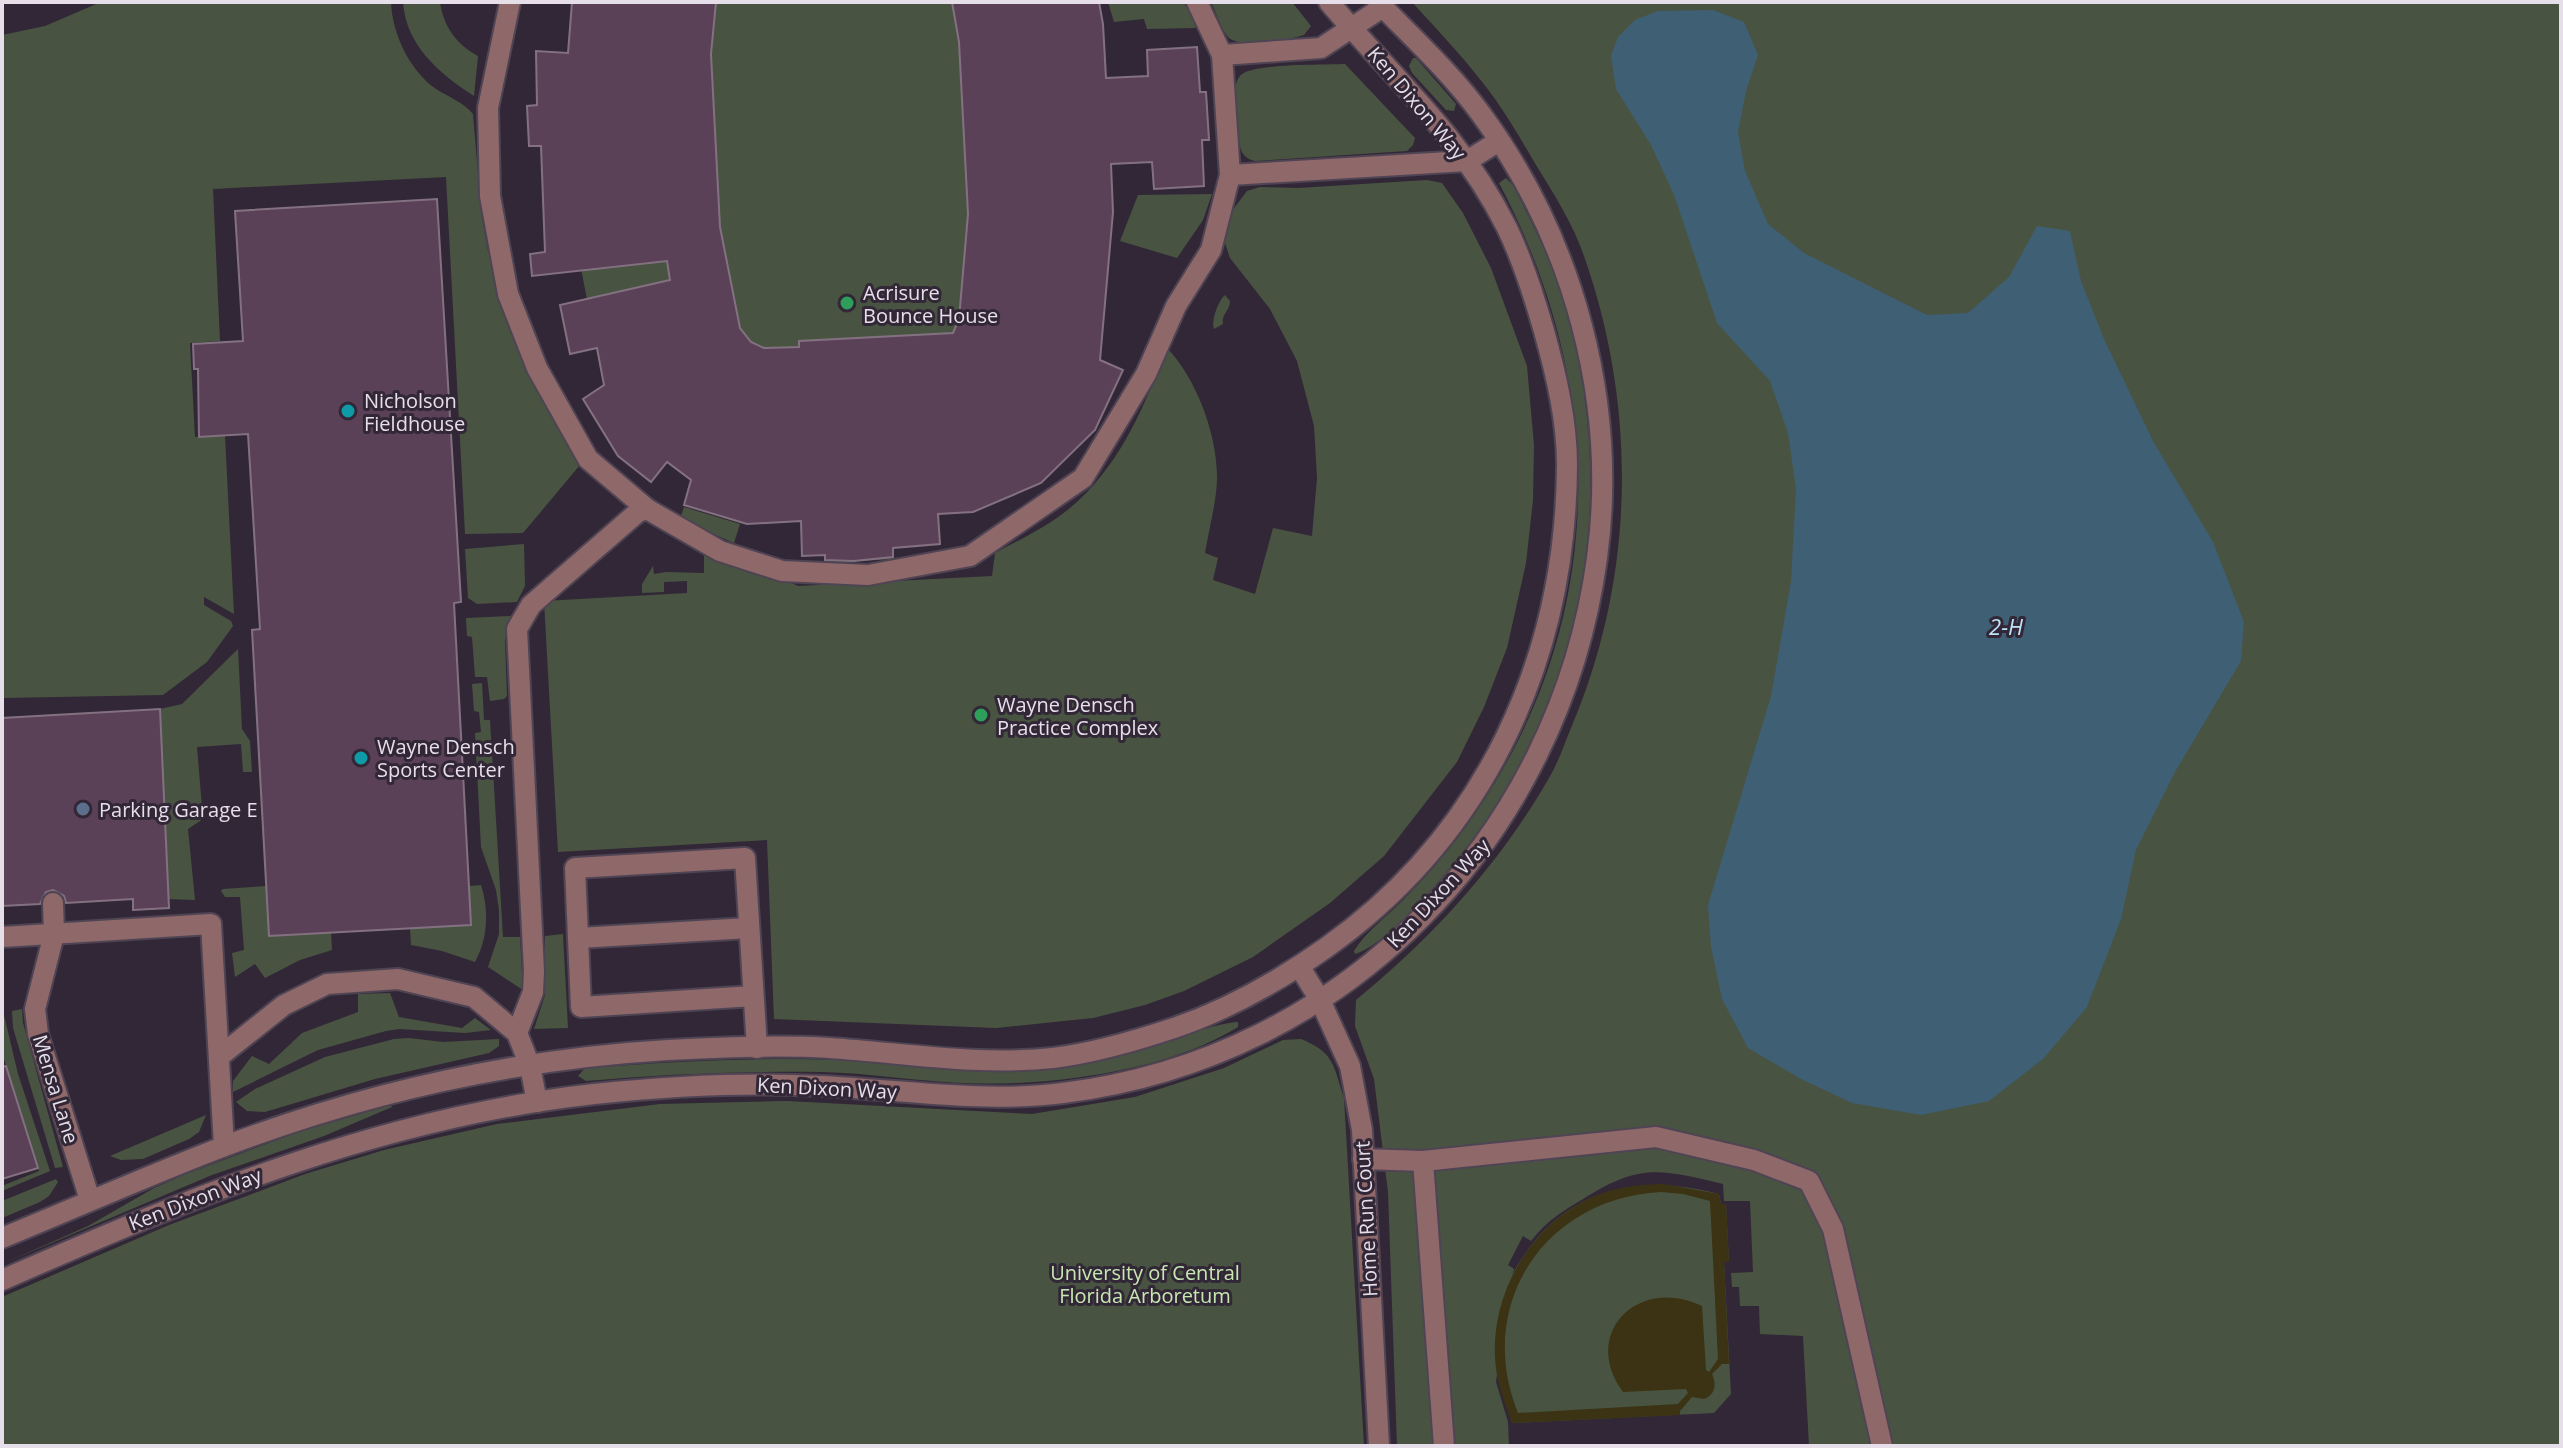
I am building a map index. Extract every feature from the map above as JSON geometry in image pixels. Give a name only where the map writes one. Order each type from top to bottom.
[{"type":"street","points":[[510,2],[488,108],[490,196],[508,294],[537,368],[588,459],[647,509],[720,551],[782,571],[868,575],[970,556],[1083,478],[1146,374],[1176,306],[1211,250],[1230,175],[1222,55],[1197,2]]},
{"type":"street","name":"Ken Dixon Way","points":[[2,1238],[224,1146],[374,1098],[530,1066],[667,1050],[757,1048],[824,1048],[992,1060],[1055,1058],[1121,1044],[1178,1026],[1247,998],[1299,966],[1369,915],[1413,874],[1455,824],[1496,759],[1528,685],[1551,613],[1563,534],[1567,460],[1556,376],[1536,301],[1507,227],[1467,161],[1435,118],[1329,2]]},
{"type":"street","points":[[1222,55],[1321,48],[1354,29],[1380,5]]},
{"type":"street","name":"Ken Dixon Way","points":[[2,1280],[134,1223],[286,1164],[363,1140],[537,1102],[638,1090],[741,1084],[819,1086],[977,1098],[1062,1093],[1137,1080],[1256,1037],[1320,1000],[1374,962],[1423,916],[1467,868],[1500,825],[1527,779],[1557,715],[1577,659],[1591,601],[1601,531],[1603,478],[1599,404],[1585,341],[1568,278],[1543,218],[1479,111],[1380,5]]},
{"type":"street","points":[[1230,175],[1467,161],[1499,141]]},
{"type":"street","points":[[517,1033],[533,992],[534,971],[517,629],[531,605],[638,512],[647,509]]},
{"type":"street","points":[[753,996],[581,1007],[575,868],[745,858],[757,1048]]},
{"type":"street","name":"Mensa Lane","points":[[53,903],[54,934],[35,1009],[38,1034],[90,1200]]},
{"type":"street","points":[[2,937],[211,924],[224,1146]]},
{"type":"street","points":[[578,938],[749,928]]},
{"type":"street","name":"Home Run Court","points":[[1299,966],[1320,1000],[1350,1066],[1362,1130],[1379,1446]]},
{"type":"street","points":[[220,1056],[284,1005],[327,984],[398,979],[474,997],[517,1033],[530,1066],[537,1102]]},
{"type":"street","points":[[1363,1159],[1423,1161],[1656,1137],[1754,1160],[1809,1181],[1833,1229],[1882,1446]]},
{"type":"street","points":[[1423,1161],[1444,1446]]},
{"type":"green space","points":[[101,2],[391,2],[399,39],[418,72],[436,89],[473,114],[487,247],[507,315],[580,465],[523,533],[465,534],[446,177],[213,189],[220,341],[190,343],[195,437],[225,436],[234,614],[204,597],[204,605],[231,621],[233,626],[207,662],[163,695],[2,698],[2,35],[45,26]]},
{"type":"green space","points":[[403,2],[440,2],[452,34],[478,56],[474,96],[427,57],[411,32]]},
{"type":"green space","name":"Acrisure Bounce House","points":[[572,2],[1099,2],[1103,24],[1113,212],[1100,357],[1072,415],[936,489],[940,544],[893,548],[893,559],[825,563],[824,552],[802,556],[799,496],[754,498],[688,478],[639,439],[603,381],[577,248],[545,250],[541,147],[529,146],[527,106],[537,105],[536,51],[568,53]]},
{"type":"green space","points":[[1108,2],[1183,2],[1198,25],[1195,28],[1147,29],[1144,19],[1114,22]]},
{"type":"green space","points":[[1211,2],[1292,2],[1311,26],[1304,35],[1287,39],[1265,43],[1234,41],[1225,34]]},
{"type":"green space","points":[[1412,2],[2561,2],[2561,1446],[1809,1446],[1803,1336],[1760,1334],[1759,1306],[1740,1306],[1739,1287],[1732,1287],[1731,1273],[1753,1272],[1750,1201],[1724,1201],[1723,1184],[1651,1172],[1620,1179],[1603,1187],[1555,1217],[1531,1241],[1523,1236],[1508,1265],[1514,1269],[1512,1275],[1530,1247],[1551,1224],[1574,1207],[1599,1195],[1656,1185],[1687,1187],[1719,1194],[1721,1204],[1726,1204],[1729,1262],[1724,1262],[1731,1394],[1714,1413],[1512,1423],[1497,1374],[1496,1382],[1508,1422],[1509,1446],[1397,1446],[1388,1192],[1374,1079],[1355,1026],[1356,1000],[1412,951],[1463,898],[1509,841],[1552,772],[1592,671],[1608,613],[1622,494],[1614,374],[1602,314],[1580,244],[1501,107]]},
{"type":"green space","points":[[1413,58],[1456,104],[1454,111],[1446,110],[1412,73],[1409,66]]},
{"type":"green space","points":[[1345,64],[1415,138],[1407,151],[1255,161],[1243,154],[1235,103],[1235,88],[1240,76],[1272,67]]},
{"type":"green space","points":[[1506,178],[1513,185],[1554,272],[1581,374],[1589,447],[1589,520],[1580,592],[1563,662],[1537,730],[1503,795],[1460,856],[1426,896],[1397,926],[1355,954],[1365,937],[1436,864],[1484,800],[1525,727],[1554,651],[1572,573],[1578,494],[1574,415],[1559,337],[1534,259],[1499,183]]},
{"type":"green space","points":[[1427,180],[1442,183],[1463,213],[1491,268],[1527,366],[1534,445],[1533,500],[1526,563],[1507,648],[1484,707],[1457,762],[1384,856],[1330,903],[1253,957],[1184,991],[1093,1018],[996,1028],[774,1019],[767,840],[558,852],[544,601],[687,593],[687,581],[664,582],[664,592],[642,593],[642,584],[653,566],[654,574],[704,573],[704,554],[749,573],[785,580],[798,586],[992,576],[995,553],[1069,509],[1108,467],[1141,410],[1167,348],[1196,392],[1214,446],[1217,480],[1205,553],[1218,558],[1213,580],[1255,594],[1273,528],[1312,536],[1317,478],[1314,426],[1297,361],[1270,309],[1230,258],[1223,237],[1228,216],[1247,191],[1260,187],[1298,188]]},
{"type":"green space","points":[[1212,194],[1203,220],[1177,258],[1120,241],[1138,195]]},
{"type":"green space","points":[[1225,295],[1230,304],[1223,324],[1214,329],[1216,311]]},
{"type":"green space","points":[[684,507],[740,524],[734,543],[693,525],[681,516]]},
{"type":"green space","points":[[524,544],[525,586],[517,602],[477,604],[468,598],[465,549]]},
{"type":"green space","points":[[511,616],[505,640],[507,696],[490,701],[487,677],[475,677],[472,637],[467,636],[466,618]]},
{"type":"green space","points":[[238,649],[242,729],[250,741],[252,772],[243,772],[241,744],[197,747],[203,819],[188,829],[195,900],[169,899],[160,709],[182,704]]},
{"type":"green space","points":[[482,683],[484,720],[490,720],[503,937],[520,937],[523,990],[488,967],[499,934],[499,910],[496,890],[481,847],[475,733],[481,732],[479,712],[474,711],[472,684]]},
{"type":"green space","points":[[481,885],[486,924],[483,944],[475,962],[411,945],[410,928],[471,925],[469,886]]},
{"type":"green space","points":[[266,886],[269,936],[331,932],[332,950],[300,960],[265,978],[255,964],[235,977],[232,953],[244,950],[240,897],[225,897],[221,891]]},
{"type":"green space","points":[[563,934],[568,1028],[534,1029],[545,995],[545,936]]},
{"type":"green space","points":[[390,993],[399,1017],[462,1028],[475,1018],[491,1030],[465,1033],[386,1031],[318,1050],[233,1092],[233,1081],[252,1056],[269,1064],[302,1033],[358,1012],[358,994]]},
{"type":"green space","points":[[22,1009],[23,1023],[63,1167],[55,1168],[13,1028],[12,1011]]},
{"type":"green space","points":[[4,1015],[18,1074],[50,1171],[2,1191],[2,1186],[39,1171],[2,1053]]},
{"type":"green space","points":[[1238,1022],[1238,1027],[1176,1055],[1141,1066],[1067,1079],[995,1084],[822,1072],[645,1076],[586,1081],[578,1076],[585,1068],[803,1059],[994,1071],[1034,1069],[1116,1056],[1214,1026]]},
{"type":"green space","points":[[409,1038],[443,1042],[499,1039],[499,1046],[489,1053],[375,1079],[265,1112],[247,1111],[236,1102],[255,1089],[325,1057]]},
{"type":"green space","name":"University of Central Florida Arboretum","points":[[1301,1039],[1327,1055],[1344,1098],[1364,1446],[2,1446],[2,1297],[169,1225],[305,1174],[384,1150],[497,1124],[660,1104],[787,1101],[1032,1114],[1135,1097],[1224,1068],[1283,1040]]},
{"type":"green space","points":[[391,1105],[324,1136],[212,1175],[2,1264],[88,1226],[154,1188],[186,1174],[298,1132]]},
{"type":"green space","points":[[206,1115],[199,1132],[189,1139],[143,1159],[121,1160],[110,1156]]},
{"type":"green space","points":[[56,1179],[58,1182],[49,1196],[2,1218],[2,1201]]},
{"type":"sand","points":[[1664,1184],[1719,1194],[1721,1204],[1726,1204],[1729,1262],[1724,1262],[1729,1364],[1722,1364],[1712,1374],[1713,1392],[1704,1399],[1692,1397],[1680,1415],[1512,1423],[1497,1374],[1496,1331],[1501,1304],[1524,1255],[1561,1216],[1584,1201],[1616,1189]],"holes":[[[1661,1192],[1710,1201],[1718,1359],[1709,1372],[1706,1370],[1702,1306],[1678,1298],[1657,1298],[1638,1304],[1622,1316],[1612,1331],[1608,1350],[1611,1370],[1623,1392],[1686,1389],[1688,1393],[1678,1404],[1518,1413],[1507,1372],[1505,1333],[1513,1297],[1530,1264],[1553,1236],[1584,1214],[1620,1199]]]},
{"type":"water","name":"2-H","points":[[1713,10],[1744,22],[1758,55],[1746,91],[1738,132],[1745,171],[1768,224],[1804,253],[1927,315],[1968,313],[2009,277],[2037,226],[2070,231],[2081,281],[2104,339],[2153,441],[2213,542],[2244,622],[2241,661],[2175,772],[2136,850],[2121,919],[2087,1007],[2043,1059],[1989,1101],[1921,1115],[1852,1103],[1801,1079],[1748,1048],[1722,999],[1711,947],[1708,905],[1771,696],[1791,581],[1796,489],[1788,433],[1770,381],[1717,323],[1674,195],[1651,145],[1616,89],[1611,56],[1618,37],[1635,20],[1658,11]]},
{"type":"building","name":"Acrisure Bounce House","points":[[572,2],[716,2],[711,54],[720,227],[740,328],[751,342],[764,348],[799,347],[799,341],[953,333],[959,319],[968,214],[959,42],[952,2],[1099,2],[1106,78],[1148,76],[1147,50],[1197,47],[1200,92],[1206,92],[1209,140],[1202,140],[1204,186],[1154,189],[1152,162],[1111,164],[1113,212],[1100,360],[1123,370],[1095,430],[1041,483],[973,512],[938,514],[940,544],[893,548],[893,557],[854,561],[825,560],[825,555],[802,556],[801,521],[747,524],[684,505],[691,480],[667,462],[651,482],[618,456],[583,399],[604,385],[597,348],[570,354],[560,305],[670,280],[667,261],[532,276],[530,254],[545,252],[541,146],[529,146],[527,106],[537,105],[536,51],[568,53]]},
{"type":"building","points":[[437,199],[461,602],[454,603],[471,925],[269,936],[252,630],[260,629],[248,434],[199,437],[198,369],[194,369],[193,344],[243,341],[235,211]]},
{"type":"building","name":"Parking Garage E","points":[[160,709],[169,908],[133,910],[133,899],[66,903],[64,896],[53,890],[46,892],[40,904],[2,906],[2,718]]},
{"type":"building","points":[[6,1066],[38,1168],[2,1179],[2,1067]]},
{"type":"place","name":"Acrisure Bounce House","points":[[847,303]]},
{"type":"place","name":"Nicholson Fieldhouse","points":[[348,411]]},
{"type":"place","name":"Wayne Densch Practice Complex","points":[[981,715]]},
{"type":"place","name":"Wayne Densch Sports Center","points":[[361,758]]},
{"type":"place","name":"Parking Garage E","points":[[83,809]]}]
